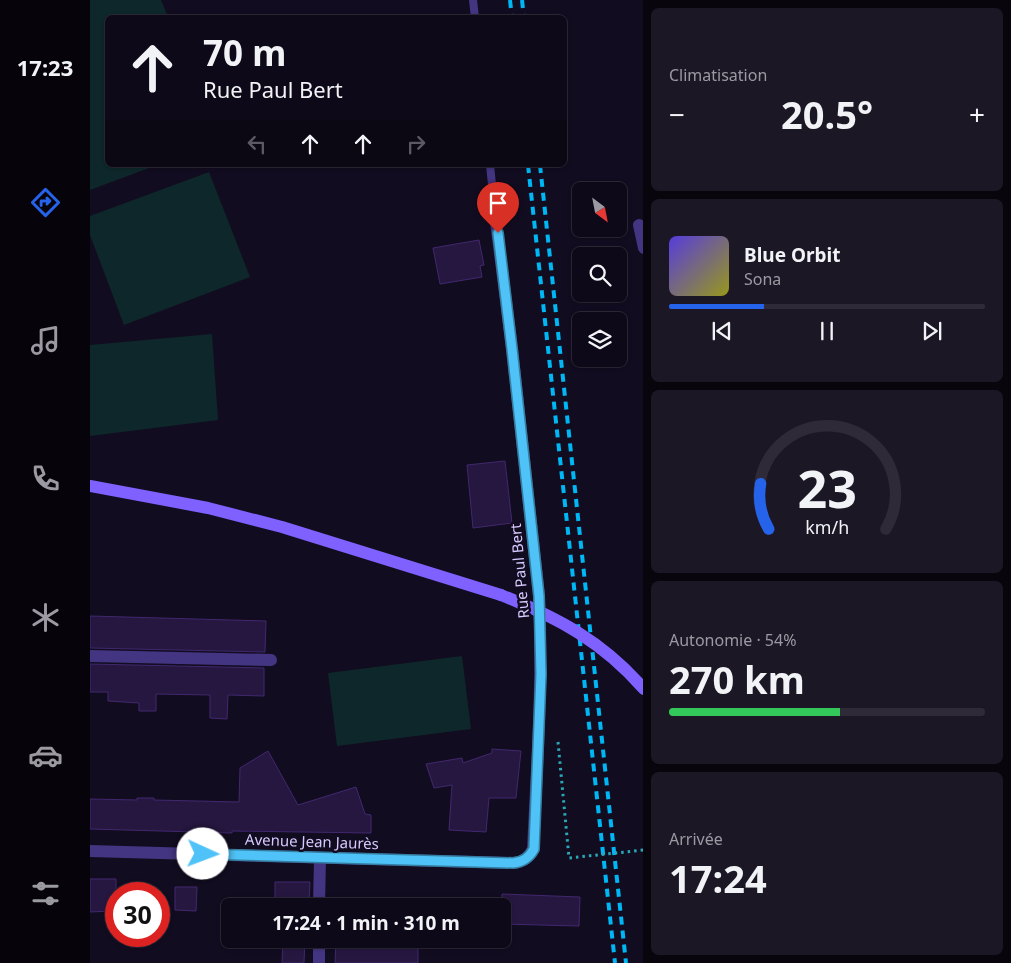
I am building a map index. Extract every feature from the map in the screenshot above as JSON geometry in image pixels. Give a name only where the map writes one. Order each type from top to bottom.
[{"type":"main road","points":[[90,486],[208,508],[282,527],[500,595],[543,612],[581,634],[616,659],[643,688]]},
{"type":"street","name":"Rue Paul Bert","points":[[413,861],[513,863],[522,862],[530,856],[534,849],[541,674],[539,596],[514,359],[495,214]]},
{"type":"street","points":[[639,225],[643,243]]},
{"type":"street","points":[[90,656],[271,660]]},
{"type":"street","name":"Avenue Jean Jaurès","points":[[90,851],[413,861]]},
{"type":"street","points":[[320,858],[320,898]]},
{"type":"street","points":[[319,948],[319,963]]},
{"type":"lane","points":[[474,0],[475,15]]},
{"type":"lane","name":"Rue Paul Bert","points":[[490,167],[495,214]]},
{"type":"path","points":[[558,742],[569,858],[643,850]]},
{"type":"green space","points":[[90,0],[161,0],[167,15],[105,15],[105,167],[152,167],[90,190]]},
{"type":"green space","points":[[209,172],[250,277],[124,325],[90,235],[90,216]]},
{"type":"green space","points":[[212,334],[218,420],[90,436],[90,345]]},
{"type":"green space","points":[[462,656],[471,729],[337,746],[328,673]]},
{"type":"building","points":[[479,240],[484,265],[480,266],[482,277],[440,284],[433,248]]},
{"type":"building","points":[[505,461],[512,523],[473,528],[467,465]]},
{"type":"building","points":[[90,616],[266,621],[265,652],[90,648]]},
{"type":"building","points":[[90,664],[264,668],[264,696],[228,695],[227,719],[210,718],[210,695],[156,694],[156,711],[139,711],[139,703],[108,701],[108,692],[90,692]]},
{"type":"building","points":[[492,749],[521,751],[516,798],[489,798],[486,832],[449,830],[452,785],[434,788],[426,764],[462,758],[463,763],[492,753]]},
{"type":"building","points":[[268,751],[298,805],[356,787],[365,814],[371,815],[371,833],[232,831],[232,833],[90,829],[90,799],[137,800],[137,798],[154,798],[154,800],[239,802],[240,768]]},
{"type":"building","points":[[90,879],[116,879],[116,882],[105,882],[105,911],[90,912]]},
{"type":"building","points":[[275,882],[310,882],[309,898],[275,898]]},
{"type":"building","points":[[175,887],[197,887],[196,911],[175,910]]},
{"type":"building","points":[[502,894],[580,897],[579,926],[511,924],[511,898],[502,898]]},
{"type":"building","points":[[283,948],[305,948],[304,963],[282,963]]},
{"type":"building","points":[[336,948],[418,948],[418,963],[335,963]]},
{"type":"railway","points":[[510,0],[512,15]]},
{"type":"railway","points":[[522,0],[524,15]]},
{"type":"railway","points":[[528,167],[615,963]]},
{"type":"railway","points":[[540,167],[626,963]]},
{"type":"route","points":[[203,854],[513,863],[522,862],[530,856],[534,849],[541,674],[539,596],[498,233]]}]
